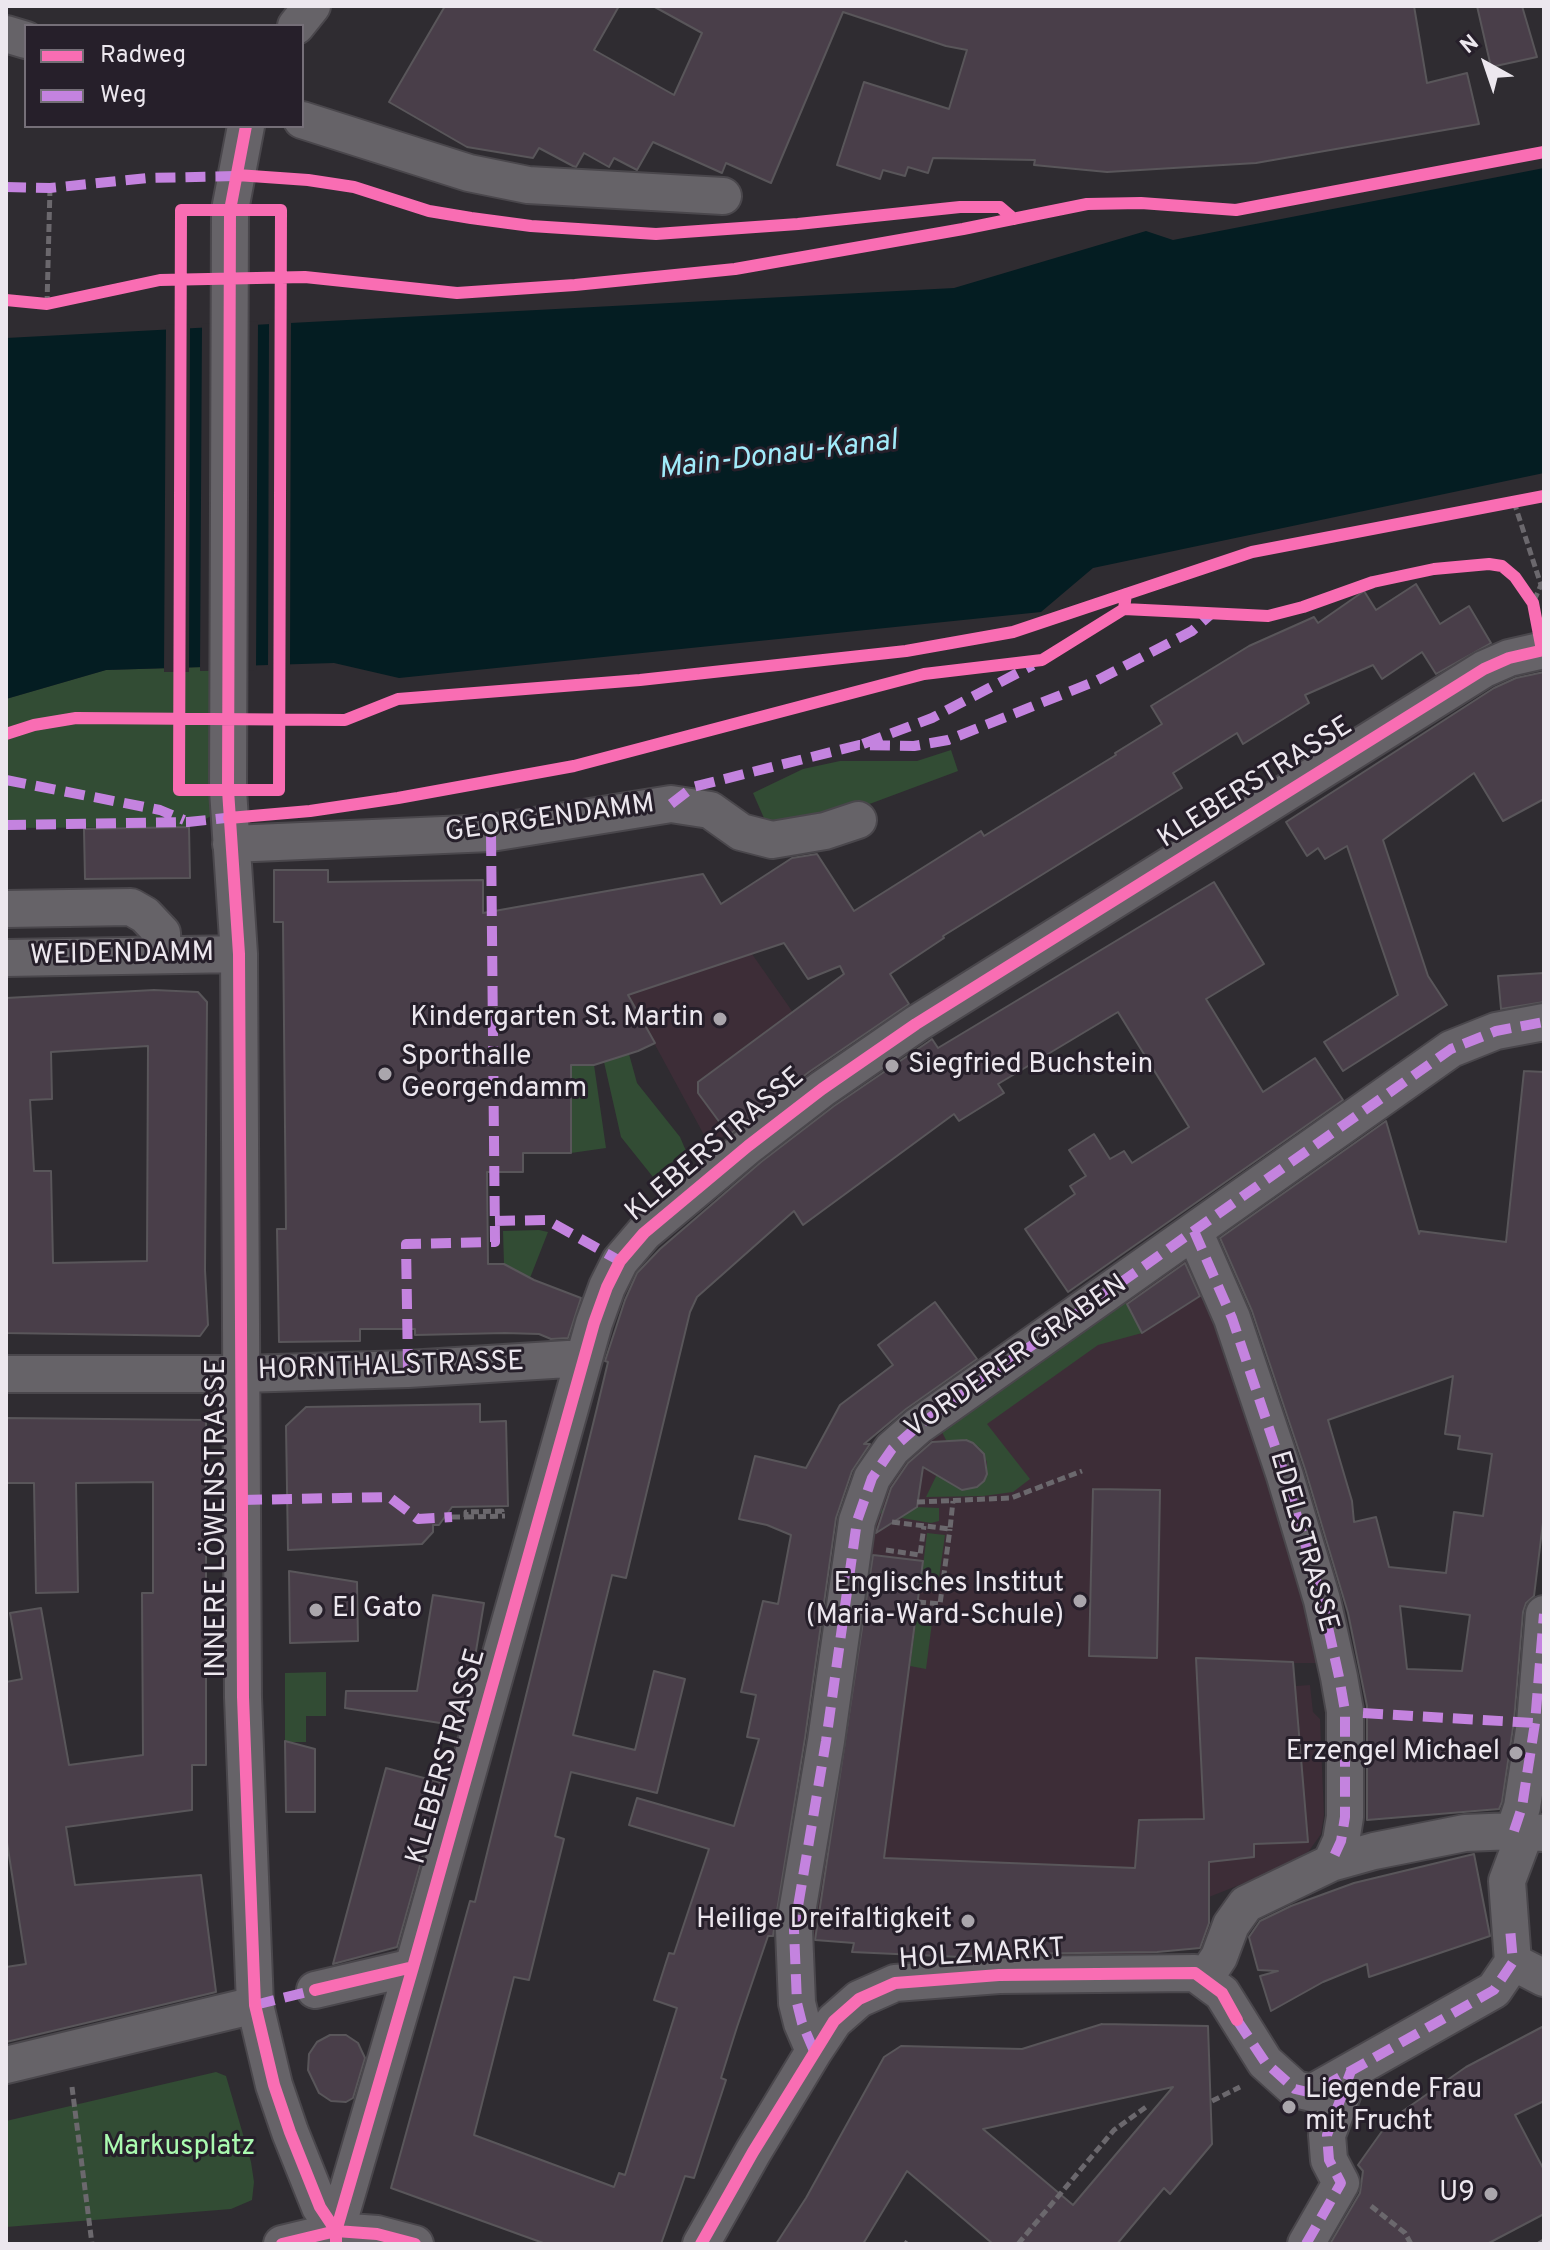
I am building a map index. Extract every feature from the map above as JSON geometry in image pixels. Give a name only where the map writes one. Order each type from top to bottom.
[{"type":"street","points":[[298,24],[312,6]]},
{"type":"street","points":[[304,121],[469,173],[528,185],[723,196]]},
{"type":"street","name":"INNERE LÖWENSTRASSE","points":[[246,128],[230,210],[228,790],[239,954],[243,1697],[255,2005],[274,2085],[290,2132],[336,2238]]},
{"type":"street","name":"KLEBERSTRASSE","points":[[336,2238],[584,1358],[607,1287],[620,1261],[644,1233],[715,1173],[822,1089],[916,1024],[1460,683],[1509,658],[1544,650]]},
{"type":"street","name":"GEORGENDAMM","points":[[231,844],[491,833],[671,804],[710,810],[741,832],[772,840],[825,831],[858,820]]},
{"type":"street","points":[[6,909],[131,907],[145,915],[162,933],[163,955]]},
{"type":"street","name":"WEIDENDAMM","points":[[6,958],[239,954]]},
{"type":"street","name":"VORDERER GRABEN","points":[[814,2051],[797,2003],[794,1930],[826,1741],[857,1521],[872,1478],[892,1449],[918,1426],[1451,1049],[1496,1031],[1544,1022]]},
{"type":"street","name":"EDELSTRASSE","points":[[1194,1231],[1232,1318],[1285,1476],[1322,1600],[1339,1677],[1345,1711],[1345,1817],[1341,1841],[1331,1863]]},
{"type":"street","name":"HORNTHALSTRASSE","points":[[6,1374],[241,1374],[408,1369],[584,1358]]},
{"type":"street","points":[[1528,1832],[1465,1833],[1331,1863],[1246,1904],[1231,1925],[1219,1957],[1205,1978],[1222,1993],[1265,2062],[1295,2089],[1312,2093],[1528,1970],[1507,1881],[1528,1832],[1522,1807],[1535,1723],[1544,1614]]},
{"type":"street","points":[[315,1990],[413,1967]]},
{"type":"street","name":"HOLZMARKT","points":[[701,2244],[814,2051],[834,2021],[859,1999],[895,1983],[999,1975],[1184,1971],[1205,1978]]},
{"type":"street","points":[[6,2065],[255,2005]]},
{"type":"street","points":[[1306,2244],[1341,2183],[1329,2160],[1327,2135],[1351,2071]]},
{"type":"street","points":[[282,2244],[377,2234],[415,2244]]},
{"type":"path","points":[[47,304],[50,188]]},
{"type":"path","points":[[1514,502],[1541,585],[1533,603]]},
{"type":"path","points":[[917,1502],[1011,1498],[1082,1471]]},
{"type":"path","points":[[918,1602],[940,1604],[953,1501]]},
{"type":"path","points":[[452,1517],[466,1517],[502,1516],[502,1511],[466,1512],[466,1517]]},
{"type":"path","points":[[885,1521],[950,1529]]},
{"type":"path","points":[[881,1550],[920,1555],[924,1526]]},
{"type":"path","points":[[67,2050],[92,2244]]},
{"type":"path","points":[[1018,2244],[1114,2130],[1146,2107]]},
{"type":"path","points":[[1341,2183],[1405,2233],[1411,2244]]},
{"type":"path","points":[[1539,2244],[1544,2241]]},
{"type":"shaded area","name":"Kindergarten St. Martin","points":[[703,874],[752,954],[827,1061],[710,1146],[628,995],[622,947],[506,963],[505,909]]},
{"type":"shaded area","name":"Englisches Institut (Maria-Ward-Schule)","points":[[1189,1257],[1222,1328],[1323,1663],[1293,1663],[1296,1686],[1310,1685],[1313,1712],[1320,1719],[1324,1815],[1321,1834],[1309,1851],[1287,1866],[1209,1897],[1209,1947],[1127,1956],[1126,1964],[852,1952],[853,1943],[803,1938],[838,1683],[882,1487],[939,1426]]},
{"type":"green space","points":[[235,666],[240,802],[189,827],[6,828],[6,699],[106,670]]},
{"type":"green space","points":[[951,750],[958,771],[856,809],[767,825],[753,793],[803,769],[840,761],[917,761]]},
{"type":"green space","points":[[629,1054],[637,1083],[680,1137],[686,1151],[653,1177],[621,1137],[604,1062]]},
{"type":"green space","points":[[571,1065],[594,1065],[606,1148],[571,1153]]},
{"type":"green space","points":[[503,1231],[548,1232],[530,1278],[504,1264]]},
{"type":"green space","points":[[1124,1299],[1142,1333],[1098,1345],[987,1424],[1030,1479],[1013,1492],[926,1497],[940,1468],[962,1490],[977,1487],[987,1474],[987,1462],[979,1447],[966,1440],[949,1446],[939,1426]]},
{"type":"green space","points":[[875,1503],[881,1509],[908,1513],[917,1507],[939,1508],[939,1521],[931,1523],[884,1515],[874,1508]]},
{"type":"green space","points":[[927,1533],[945,1535],[937,1592],[920,1590]]},
{"type":"green space","points":[[917,1614],[933,1615],[926,1669],[910,1666]]},
{"type":"green space","points":[[326,1672],[326,1716],[306,1716],[306,1742],[285,1742],[285,1673]]},
{"type":"green space","name":"Markusplatz","points":[[216,2072],[226,2076],[251,2162],[254,2182],[252,2200],[231,2209],[6,2227],[6,2121]]},
{"type":"water","name":"Main-Donau-Kanal","points":[[1544,168],[1544,473],[1093,568],[1041,612],[399,678],[334,663],[106,670],[6,699],[6,338],[954,288],[1146,231],[1173,240]]},
{"type":"pier","points":[[291,319],[290,669],[268,669],[269,320]]},
{"type":"pier","points":[[258,321],[256,670],[200,671],[202,324]]},
{"type":"pier","points":[[190,324],[189,672],[164,672],[166,325]]},
{"type":"building","points":[[445,6],[619,6],[594,50],[674,95],[702,33],[653,6],[1414,6],[1427,83],[1467,73],[1479,124],[1256,163],[1107,172],[1034,165],[1035,160],[933,158],[928,173],[908,167],[905,176],[883,170],[880,179],[837,165],[864,82],[949,109],[967,50],[843,12],[771,183],[726,163],[722,173],[653,142],[637,170],[614,158],[609,167],[584,153],[576,167],[539,148],[533,158],[467,147],[389,102]]},
{"type":"building","points":[[1477,6],[1522,6],[1537,57],[1491,67]]},
{"type":"building","points":[[1416,584],[1440,624],[1469,606],[1491,643],[1436,674],[1422,652],[1382,679],[1373,665],[1305,695],[1309,703],[1243,744],[1237,733],[1173,773],[1182,788],[943,936],[890,974],[909,1004],[809,1072],[729,1135],[698,1093],[698,1082],[844,974],[840,966],[808,979],[784,943],[628,995],[655,1043],[594,1065],[571,1065],[571,1153],[523,1153],[523,1172],[487,1172],[488,1264],[504,1264],[534,1280],[581,1298],[568,1338],[505,1333],[415,1335],[415,1329],[360,1329],[360,1341],[279,1342],[277,1229],[286,1229],[283,922],[274,922],[274,870],[328,870],[328,882],[483,880],[483,913],[703,874],[721,904],[792,858],[817,854],[854,911],[981,831],[984,836],[1116,755],[1162,724],[1151,706],[1249,646],[1314,617],[1318,623],[1364,591],[1376,610]]},
{"type":"building","points":[[1544,672],[1544,799],[1503,821],[1474,773],[1383,840],[1428,976],[1447,1005],[1343,1071],[1324,1042],[1398,995],[1347,846],[1325,859],[1318,848],[1307,856],[1286,822],[1494,688],[1516,678]]},
{"type":"building","points":[[189,827],[190,878],[85,879],[84,829]]},
{"type":"building","points":[[1214,882],[1264,964],[1206,999],[1263,1092],[1315,1058],[1343,1100],[1068,1292],[1025,1229],[1075,1194],[1070,1186],[1086,1176],[1069,1150],[1094,1134],[1110,1159],[1124,1151],[1132,1163],[1189,1127],[1118,1012],[998,1084],[1004,1093],[959,1121],[954,1114],[803,1225],[794,1211],[697,1297],[690,1312],[626,1578],[612,1575],[573,1735],[635,1750],[654,1671],[685,1679],[657,1793],[571,1772],[555,1836],[564,1839],[529,1980],[514,1977],[474,2135],[614,2187],[619,2173],[625,2175],[677,2008],[654,2000],[669,1953],[674,1954],[709,1849],[629,1825],[637,1798],[734,1826],[759,1739],[747,1737],[756,1695],[741,1692],[763,1601],[778,1604],[791,1535],[767,1525],[739,1519],[755,1456],[806,1468],[840,1405],[893,1365],[878,1345],[935,1302],[977,1359],[906,1409],[864,1444],[870,1444],[852,1471],[836,1518],[773,1936],[768,1936],[737,2027],[721,2078],[726,2080],[694,2178],[685,2176],[661,2244],[546,2244],[391,2188],[470,1901],[475,1902],[596,1412],[608,1362],[605,1361],[637,1273],[660,1249],[761,1162],[834,1106],[932,1039],[938,1048]]},
{"type":"building","points":[[1544,973],[1544,1002],[1501,1009],[1498,976]]},
{"type":"building","points":[[154,990],[198,992],[207,1002],[205,1270],[208,1325],[200,1336],[6,1333],[6,998]],"holes":[[[148,1046],[147,1261],[53,1263],[51,1171],[34,1171],[30,1100],[52,1099],[51,1052]]]},
{"type":"building","points":[[1524,1071],[1544,1072],[1544,1514],[1534,1596],[1526,1603],[1523,1612],[1514,1721],[1502,1802],[1499,1809],[1367,1820],[1367,1706],[1348,1613],[1305,1469],[1252,1311],[1220,1238],[1386,1121],[1419,1234],[1420,1231],[1506,1242]],"holes":[[[1453,1376],[1445,1434],[1460,1436],[1458,1449],[1492,1454],[1483,1516],[1454,1512],[1446,1573],[1389,1567],[1376,1517],[1354,1522],[1352,1501],[1328,1420]],[[1400,1606],[1470,1615],[1462,1671],[1407,1669]]]},
{"type":"building","points":[[1185,1263],[1200,1296],[1142,1333],[1127,1304]]},
{"type":"building","points":[[480,1404],[480,1422],[506,1421],[508,1506],[452,1507],[439,1525],[433,1525],[433,1532],[422,1544],[288,1550],[286,1426],[306,1407]]},
{"type":"building","points":[[6,1418],[206,1420],[206,1765],[192,1765],[192,1810],[66,1827],[75,1885],[201,1875],[216,1992],[6,2042],[6,1967],[26,1964],[6,1836],[6,1682],[22,1679],[10,1613],[41,1608],[69,1765],[143,1755],[142,1593],[153,1593],[153,1482],[76,1483],[78,1592],[36,1593],[34,1483],[6,1483]]},
{"type":"building","points":[[966,1440],[984,1454],[987,1474],[984,1481],[977,1487],[962,1490],[923,1467],[917,1507],[876,1533],[891,1488],[908,1463],[932,1442]]},
{"type":"building","points":[[1093,1489],[1160,1490],[1157,1658],[1089,1656]]},
{"type":"building","points":[[873,1555],[923,1561],[884,1858],[1135,1868],[1139,1820],[1204,1819],[1196,1658],[1293,1662],[1308,1842],[1254,1844],[1254,1857],[1209,1862],[1209,1923],[1200,1948],[961,1957],[852,1952],[854,1943],[815,1940]]},
{"type":"building","points":[[289,1571],[357,1582],[358,1641],[290,1643]]},
{"type":"building","points":[[433,1595],[484,1603],[470,1687],[459,1726],[345,1708],[346,1691],[417,1691]]},
{"type":"building","points":[[285,1741],[315,1749],[315,1812],[286,1812]]},
{"type":"building","points":[[386,1768],[443,1783],[397,1947],[333,1964]]},
{"type":"building","points":[[1474,1854],[1490,1936],[1369,1977],[1367,1964],[1323,1982],[1271,2011],[1260,1976],[1278,1971],[1258,1970],[1249,1937],[1260,1921],[1354,1883]]},
{"type":"building","points":[[1102,2024],[1208,2026],[1212,2144],[1170,2194],[1164,2188],[1117,2244],[993,2244],[907,2171],[863,2244],[776,2244],[806,2198],[884,2057],[901,2046],[1022,2049]],"holes":[[[1173,2087],[1073,2205],[983,2129]]]},
{"type":"building","points":[[1544,2026],[1544,2101],[1515,2115],[1544,2170],[1544,2214],[1487,2244],[1330,2244],[1360,2193],[1363,2171],[1358,2165],[1390,2120],[1466,2067]]},
{"type":"building","points":[[330,2035],[346,2035],[358,2043],[365,2058],[353,2098],[346,2102],[331,2101],[319,2093],[308,2070],[309,2054],[317,2042]]},
{"type":"marked path","points":[[6,187],[50,188],[147,178],[241,176]]},
{"type":"marked path","points":[[671,804],[693,787],[859,745],[914,746],[948,740],[1096,681],[1192,631],[1210,615]]},
{"type":"marked path","points":[[863,744],[932,718],[1033,665]]},
{"type":"marked path","points":[[6,780],[160,810],[184,820]]},
{"type":"marked path","points":[[6,825],[188,822],[235,817]]},
{"type":"marked path","points":[[408,1369],[406,1244],[495,1242],[491,833]]},
{"type":"marked path","points":[[814,2051],[797,2003],[794,1930],[826,1741],[857,1521],[872,1478],[892,1449],[918,1426],[1451,1049],[1496,1031],[1544,1022]]},
{"type":"marked path","points":[[495,1221],[547,1220],[620,1261]]},
{"type":"marked path","points":[[1194,1231],[1232,1318],[1285,1476],[1322,1600],[1339,1677],[1345,1711],[1345,1817],[1341,1841],[1331,1863]]},
{"type":"marked path","points":[[242,1500],[389,1497],[418,1519],[452,1517]]},
{"type":"marked path","points":[[1514,1831],[1522,1807],[1535,1723],[1544,1614]]},
{"type":"marked path","points":[[1363,1713],[1535,1723]]},
{"type":"marked path","points":[[1237,2020],[1265,2062],[1295,2089],[1312,2093],[1494,1990],[1513,1962],[1510,1928]]},
{"type":"marked path","points":[[255,2005],[315,1990]]},
{"type":"marked path","points":[[1306,2244],[1341,2183],[1329,2160],[1327,2135],[1351,2071]]},
{"type":"cycle path","points":[[246,128],[230,210],[228,790],[239,954],[243,1697],[255,2005],[274,2085],[290,2132],[320,2207],[336,2231]]},
{"type":"cycle path","points":[[6,300],[47,304],[160,280],[305,277],[457,293],[575,285],[735,269],[1087,204],[1141,203],[1236,210],[1544,152]]},
{"type":"cycle path","points":[[237,175],[354,187],[429,211],[471,218],[531,226],[656,234],[798,224],[960,207],[1000,207],[1014,219]]},
{"type":"cycle path","points":[[181,210],[281,210],[279,790],[179,790],[181,210]]},
{"type":"cycle path","points":[[6,734],[34,725],[76,718],[345,720],[398,699],[640,680],[906,651],[1013,632],[1252,552],[1544,496]]},
{"type":"cycle path","points":[[1124,609],[1268,616],[1373,582],[1434,569],[1489,564],[1502,566],[1515,577],[1533,603],[1542,650]]},
{"type":"cycle path","points":[[229,818],[310,811],[398,798],[574,766],[924,674],[1042,660],[1124,609],[1126,594]]},
{"type":"cycle path","points":[[336,2244],[336,2231],[594,1323],[620,1261],[644,1233],[748,1146],[822,1089],[916,1024],[1484,669],[1509,658],[1544,650]]},
{"type":"cycle path","points":[[315,1990],[413,1967]]},
{"type":"cycle path","points":[[701,2244],[753,2152],[834,2021],[859,1999],[895,1983],[999,1975],[1195,1973],[1222,1993],[1237,2020]]},
{"type":"cycle path","points":[[282,2244],[336,2231],[377,2234],[415,2244]]},
{"type":"place","name":"Kindergarten St. Martin","points":[[720,1019]]},
{"type":"place","name":"Siegfried Buchstein","points":[[892,1066]]},
{"type":"place","name":"Sporthalle Georgendamm","points":[[385,1074]]},
{"type":"place","name":"Englisches Institut (Maria-Ward-Schule)","points":[[1080,1601]]},
{"type":"place","name":"El Gato","points":[[316,1610]]},
{"type":"place","name":"Erzengel Michael","points":[[1516,1753]]},
{"type":"place","name":"Heilige Dreifaltigkeit","points":[[968,1921]]},
{"type":"place","name":"Liegende Frau mit Frucht","points":[[1289,2107]]},
{"type":"place","name":"U9","points":[[1491,2194]]}]
